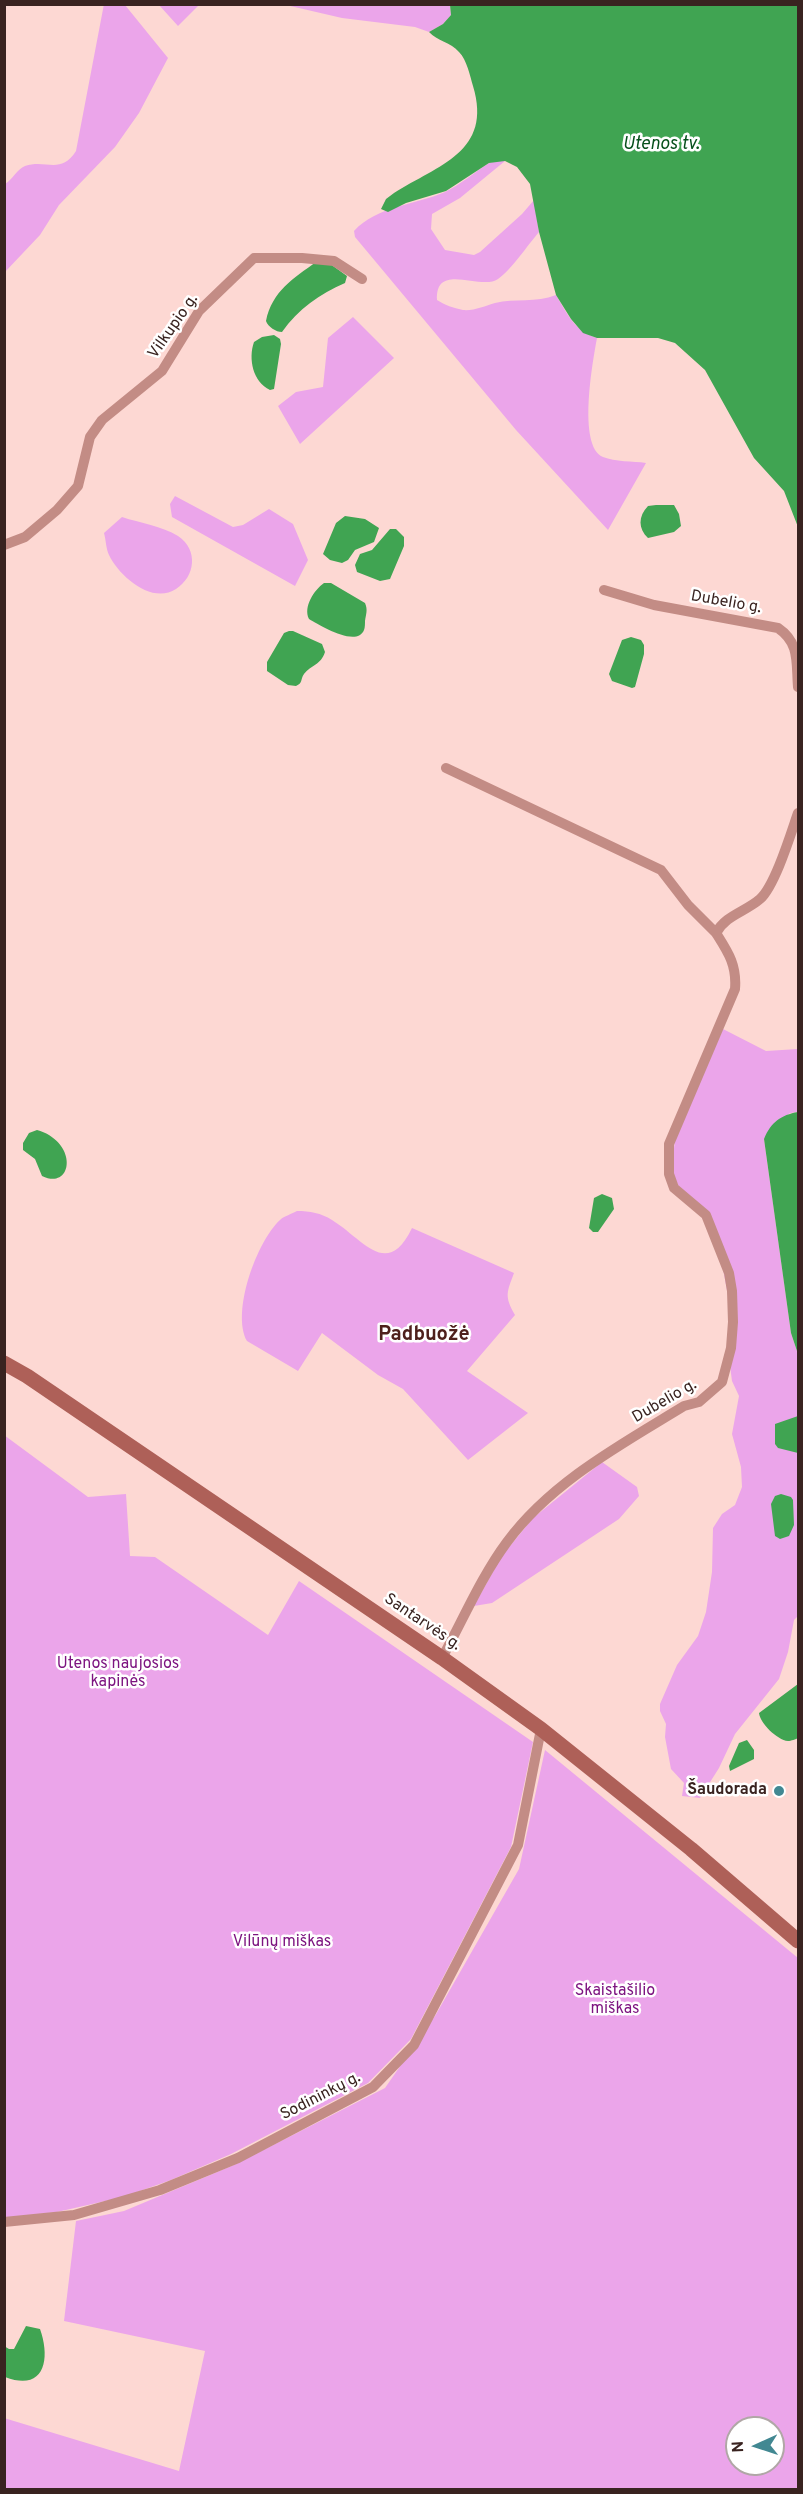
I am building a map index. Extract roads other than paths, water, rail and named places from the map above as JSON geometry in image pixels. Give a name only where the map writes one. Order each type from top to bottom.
[{"type":"main road","name":"Santarvės g.","points":[[4,1363],[27,1376],[442,1658],[541,1729],[691,1849],[798,1941]]},
{"type":"street","name":"Vilkupio g.","points":[[4,545],[25,537],[57,510],[78,486],[90,437],[102,420],[162,371],[200,311],[254,258],[334,261],[362,279]]},
{"type":"street","name":"Dubelio g.","points":[[604,590],[654,605],[778,628],[788,635],[794,644],[798,687]]},
{"type":"street","name":"Dubelio g.","points":[[442,1658],[497,1557],[524,1522],[554,1493],[604,1455],[684,1406],[699,1402],[722,1382],[727,1370],[733,1322],[729,1274],[706,1215],[674,1188],[669,1174],[669,1144],[735,989],[736,974],[733,960],[716,933],[688,905],[661,870],[446,768]]},
{"type":"street","points":[[716,933],[720,925],[730,917],[761,898],[775,874],[798,813]]},
{"type":"street","name":"Sodininkų g.","points":[[4,2222],[74,2215],[160,2190],[238,2158],[373,2087],[414,2045],[518,1845],[541,1729]]},
{"type":"water","name":"Utenos tv.","points":[[450,5],[798,5],[798,527],[784,491],[754,458],[705,370],[675,343],[658,338],[597,338],[583,333],[571,319],[556,295],[539,232],[530,184],[517,167],[505,161],[489,163],[446,191],[406,203],[388,212],[381,209],[386,199],[394,193],[458,154],[475,127],[477,108],[464,59],[456,49],[429,32],[443,24],[451,15]]},
{"type":"water","points":[[316,262],[329,263],[347,276],[345,283],[310,303],[282,332],[272,329],[266,321],[273,301],[285,286]]},
{"type":"water","points":[[274,335],[280,339],[281,344],[274,389],[270,390],[259,382],[256,376],[252,363],[252,349],[254,342],[262,337]]},
{"type":"water","points":[[674,505],[679,514],[681,526],[674,532],[648,538],[642,531],[640,522],[648,506]]},
{"type":"water","points":[[345,516],[365,519],[379,528],[374,542],[355,550],[348,560],[342,563],[330,560],[323,554],[336,523]]},
{"type":"water","points":[[390,529],[396,529],[404,537],[404,546],[390,579],[380,581],[357,572],[355,565],[360,554],[372,550]]},
{"type":"water","points":[[324,583],[331,583],[365,603],[367,610],[365,628],[360,635],[354,637],[338,634],[309,619],[307,609],[310,599]]},
{"type":"water","points":[[289,631],[322,644],[325,652],[321,660],[307,671],[296,686],[288,685],[267,671],[267,662],[284,633]]},
{"type":"water","points":[[631,637],[641,640],[644,645],[644,654],[635,687],[632,688],[612,681],[609,674],[622,640]]},
{"type":"water","points":[[798,1112],[798,1354],[791,1333],[764,1139],[777,1120]]},
{"type":"water","points":[[37,1130],[51,1136],[60,1144],[65,1154],[67,1163],[60,1177],[52,1179],[42,1176],[35,1159],[23,1150],[23,1143],[29,1133]]},
{"type":"water","points":[[602,1194],[612,1198],[614,1209],[598,1232],[593,1232],[589,1228],[594,1198]]},
{"type":"water","points":[[798,1416],[798,1453],[778,1448],[775,1444],[775,1424]]},
{"type":"water","points":[[781,1494],[793,1500],[794,1525],[789,1536],[780,1539],[775,1536],[771,1504],[775,1496]]},
{"type":"water","points":[[798,1684],[798,1738],[788,1741],[779,1738],[770,1730],[762,1721],[759,1713]]},
{"type":"water","points":[[747,1740],[754,1750],[754,1759],[730,1771],[729,1766],[739,1743]]},
{"type":"water","points":[[26,2326],[40,2329],[45,2352],[44,2362],[36,2377],[18,2381],[5,2377],[4,2346],[14,2349]]},
{"type":"place","name":"Šaudorada","points":[[779,1791]]},
{"type":"district","name":"Padbuožė","points":[[424,1336]]},
{"type":"park label","name":"Utenos naujosios kapinės","points":[[118,1674]]},
{"type":"park label","name":"Vilūnų miškas","points":[[282,1943]]},
{"type":"park label","name":"Skaistašilio miškas","points":[[615,2001]]}]
